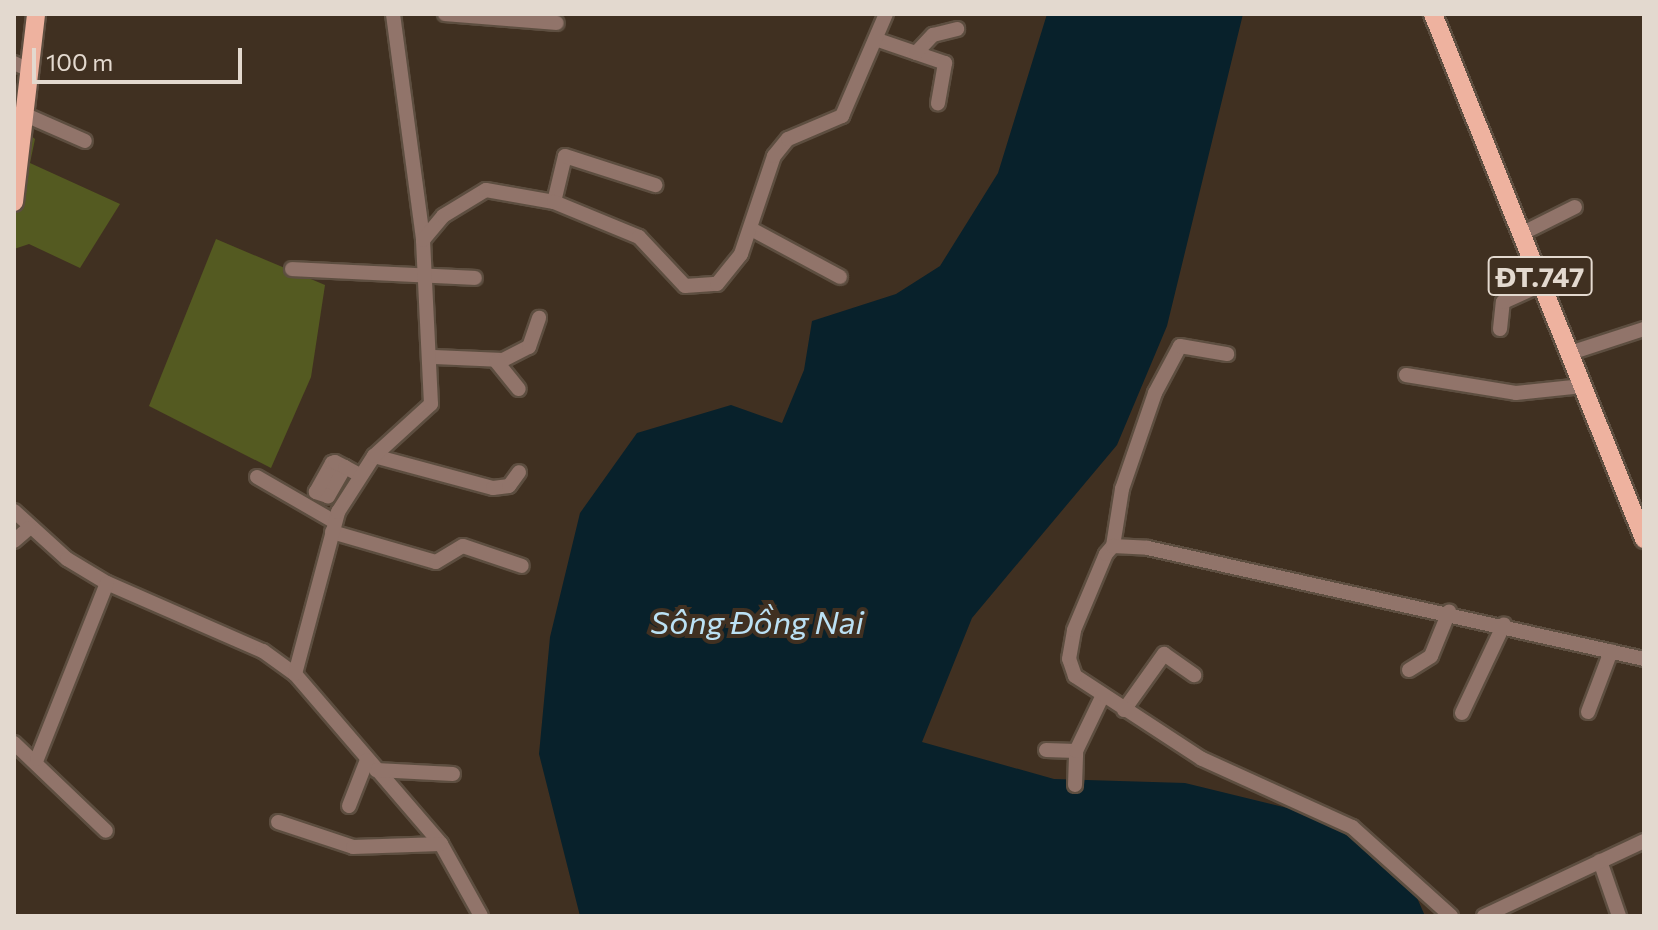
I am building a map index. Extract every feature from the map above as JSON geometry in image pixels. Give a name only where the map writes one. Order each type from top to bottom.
[{"type":"main road","points":[[14,202],[28,116],[23,67],[36,14]]},
{"type":"main road","name":"ĐT.747","points":[[1433,14],[1644,539]]},
{"type":"street","points":[[295,674],[333,527],[374,456],[426,414],[434,357],[423,240],[393,14]]},
{"type":"street","points":[[445,14],[557,23]]},
{"type":"street","points":[[423,240],[475,192],[554,202],[639,237],[677,279],[698,288],[717,284],[732,269],[751,229],[781,146],[842,116],[878,40],[886,14]]},
{"type":"street","points":[[916,53],[933,35],[957,29]]},
{"type":"street","points":[[878,40],[945,63],[938,103]]},
{"type":"street","points":[[28,116],[85,141]]},
{"type":"street","points":[[554,202],[565,156],[655,185]]},
{"type":"street","points":[[1523,233],[1575,207]]},
{"type":"street","points":[[751,229],[840,277]]},
{"type":"street","points":[[292,269],[475,278]]},
{"type":"street","points":[[1500,329],[1503,302],[1543,284]]},
{"type":"street","points":[[434,357],[496,361],[529,347],[539,318]]},
{"type":"street","points":[[1570,353],[1644,329]]},
{"type":"street","points":[[1227,354],[1180,346],[1155,393],[1122,489],[1113,546],[1090,586],[1069,659],[1075,676],[1102,697],[1202,759],[1352,827],[1451,916]]},
{"type":"street","points":[[496,361],[519,389]]},
{"type":"street","points":[[1406,375],[1516,393],[1583,386]]},
{"type":"street","points":[[374,456],[493,488],[509,486],[519,472]]},
{"type":"street","points":[[345,467],[361,476]]},
{"type":"street","points":[[257,477],[333,527],[436,562],[463,546],[522,566]]},
{"type":"street","points":[[14,511],[29,528],[107,583],[263,651],[295,674],[441,844],[481,916]]},
{"type":"street","points":[[14,541],[29,528]]},
{"type":"street","points":[[1113,546],[1449,612],[1644,659]]},
{"type":"street","points":[[37,759],[107,583]]},
{"type":"street","points":[[1409,670],[1434,652],[1449,612]]},
{"type":"street","points":[[1462,713],[1504,624]]},
{"type":"street","points":[[1588,712],[1611,651]]},
{"type":"street","points":[[1124,710],[1164,654],[1194,675]]},
{"type":"street","points":[[1075,785],[1076,751],[1102,697]]},
{"type":"street","points":[[14,743],[37,759],[106,831]]},
{"type":"street","points":[[1046,750],[1076,751]]},
{"type":"street","points":[[372,765],[453,774]]},
{"type":"street","points":[[349,806],[372,765]]},
{"type":"street","points":[[278,822],[353,847],[441,844]]},
{"type":"street","points":[[1484,916],[1644,841]]},
{"type":"street","points":[[1600,861],[1619,916]]},
{"type":"green space","points":[[14,122],[35,139],[30,163],[120,204],[80,268],[29,244],[14,249]]},
{"type":"green space","points":[[216,239],[325,285],[311,377],[271,468],[149,406]]},
{"type":"water","name":"Sông Đồng Nai","points":[[1047,14],[1243,14],[1167,326],[1117,445],[972,618],[922,742],[1054,779],[1185,783],[1328,818],[1414,891],[1425,916],[580,916],[539,754],[550,637],[580,513],[637,433],[731,405],[782,423],[804,370],[812,321],[896,294],[940,266],[998,173]]}]
